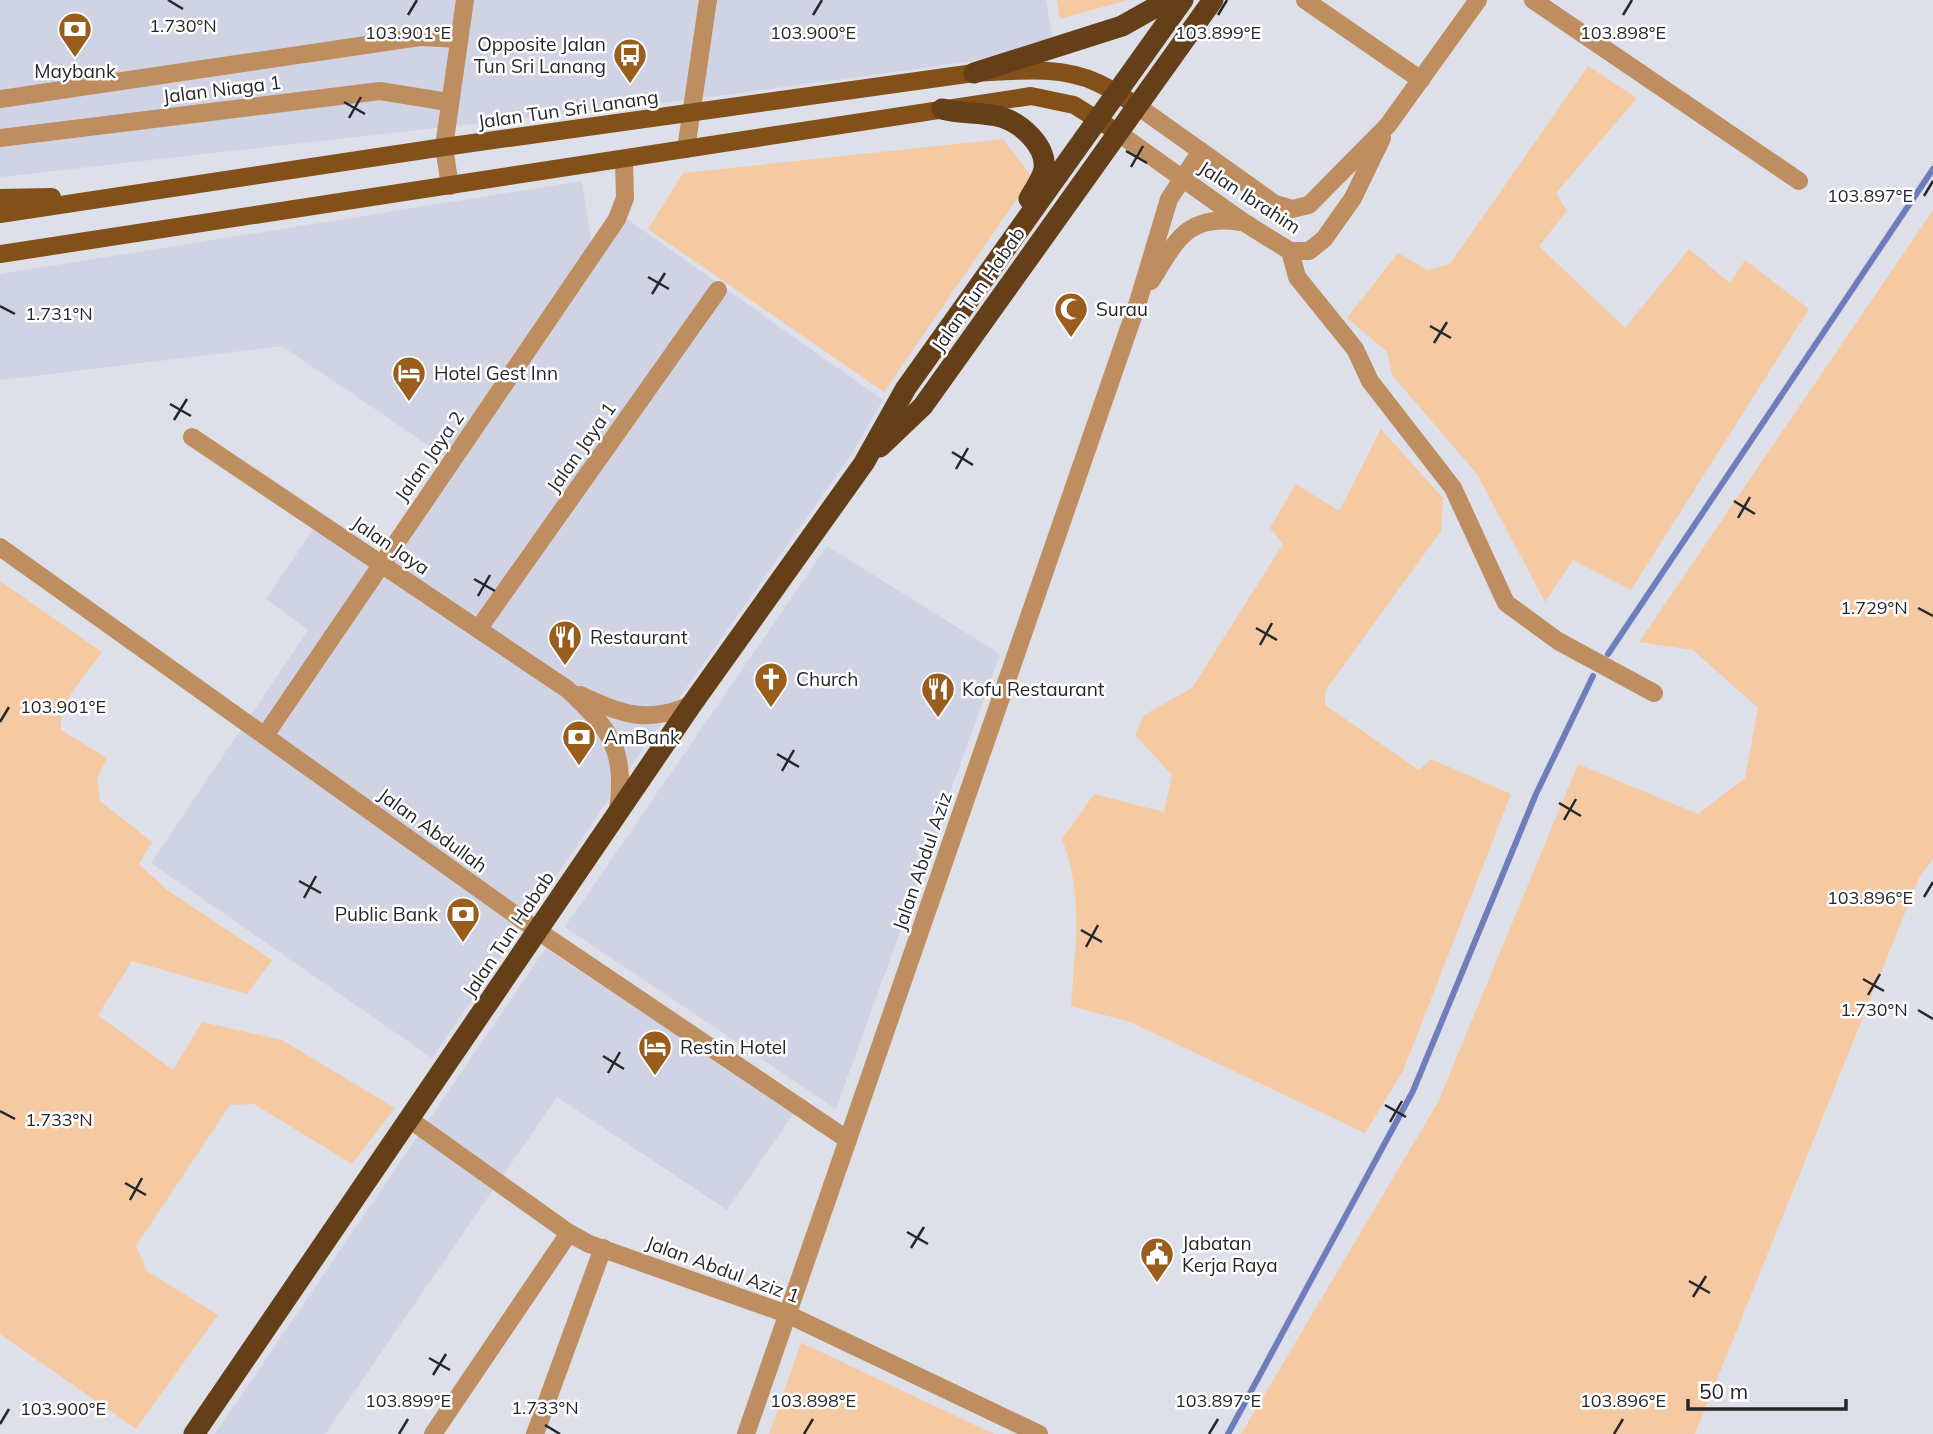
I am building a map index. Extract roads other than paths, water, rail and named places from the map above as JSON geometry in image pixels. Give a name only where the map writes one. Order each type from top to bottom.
[{"type":"highway","points":[[974,73],[1122,26],[1168,0]]},
{"type":"highway","points":[[1109,126],[1127,100],[1183,0]]},
{"type":"highway","points":[[1127,100],[1213,0]]},
{"type":"highway","points":[[942,109],[1010,121],[1033,139],[1042,155],[1041,177],[998,260]]},
{"type":"highway","name":"Jalan Tun Habab","points":[[194,1434],[618,811],[864,463],[906,388],[998,260],[1109,126]]},
{"type":"highway","name":"Jalan Tun Habab","points":[[864,463],[923,406],[1109,126]]},
{"type":"main road","name":"Jalan Tun Sri Lanang","points":[[0,214],[443,147],[974,73],[1028,70],[1068,73],[1098,83],[1127,100]]},
{"type":"main road","points":[[0,254],[1031,96],[1074,105],[1109,126]]},
{"type":"main road","points":[[0,198],[52,197],[84,202]]},
{"type":"street","points":[[450,186],[443,147],[465,0]]},
{"type":"street","points":[[686,149],[708,0]]},
{"type":"street","points":[[1305,0],[1421,80]]},
{"type":"street","name":"Jalan Ibrahim","points":[[1127,100],[1275,204],[1292,209],[1309,205],[1388,125],[1478,0]]},
{"type":"street","points":[[1533,0],[1798,181]]},
{"type":"street","name":"Jalan Niaga 1","points":[[0,99],[420,37],[458,39]]},
{"type":"street","name":"Jalan Niaga 1","points":[[0,138],[380,91],[448,102]]},
{"type":"street","name":"Jalan Ibrahim","points":[[1109,126],[1245,223],[1290,251],[1309,251],[1324,239],[1353,198],[1388,125]]},
{"type":"street","points":[[1138,302],[1169,199],[1201,151]]},
{"type":"street","name":"Jalan Jaya 2","points":[[266,734],[380,563],[617,219],[625,198],[624,160]]},
{"type":"street","points":[[1138,302],[1186,231],[1204,220],[1245,223]]},
{"type":"street","points":[[1290,251],[1297,277],[1355,349],[1370,381],[1453,488],[1506,603],[1558,640],[1654,693]]},
{"type":"street","name":"Jalan Jaya 1","points":[[479,628],[718,290]]},
{"type":"street","name":"Jalan Abdul Aziz","points":[[746,1434],[1138,302]]},
{"type":"street","name":"Jalan Jaya","points":[[192,438],[567,689],[600,721],[611,738],[619,759],[622,783],[618,811]]},
{"type":"street","name":"Jalan Abdullah","points":[[0,547],[266,734],[538,931],[848,1140]]},
{"type":"street","name":"Jalan Jaya","points":[[567,689],[627,714],[670,714],[692,704]]},
{"type":"street","name":"Jalan Abdul Aziz 1","points":[[409,1119],[569,1233],[603,1248],[787,1314],[1039,1434]]},
{"type":"street","points":[[433,1434],[569,1233]]},
{"type":"street","points":[[535,1434],[603,1248]]},
{"type":"waterway","points":[[1608,654],[1933,169]]},
{"type":"waterway","points":[[1228,1434],[1413,1091],[1536,794],[1593,676]]},
{"type":"place","name":"Maybank","points":[[75,59]]},
{"type":"place","name":"Opposite Jalan Tun Sri Lanang","points":[[630,85]]},
{"type":"place","name":"Surau","points":[[1071,339]]},
{"type":"place","name":"Hotel Gest Inn","points":[[409,403]]},
{"type":"place","name":"Restaurant","points":[[565,667]]},
{"type":"place","name":"Church","points":[[771,709]]},
{"type":"place","name":"Kofu Restaurant","points":[[938,719]]},
{"type":"place","name":"AmBank","points":[[579,767]]},
{"type":"place","name":"Public Bank","points":[[463,944]]},
{"type":"place","name":"Restin Hotel","points":[[655,1077]]},
{"type":"place","name":"Jabatan Kerja Raya","points":[[1157,1284]]}]
